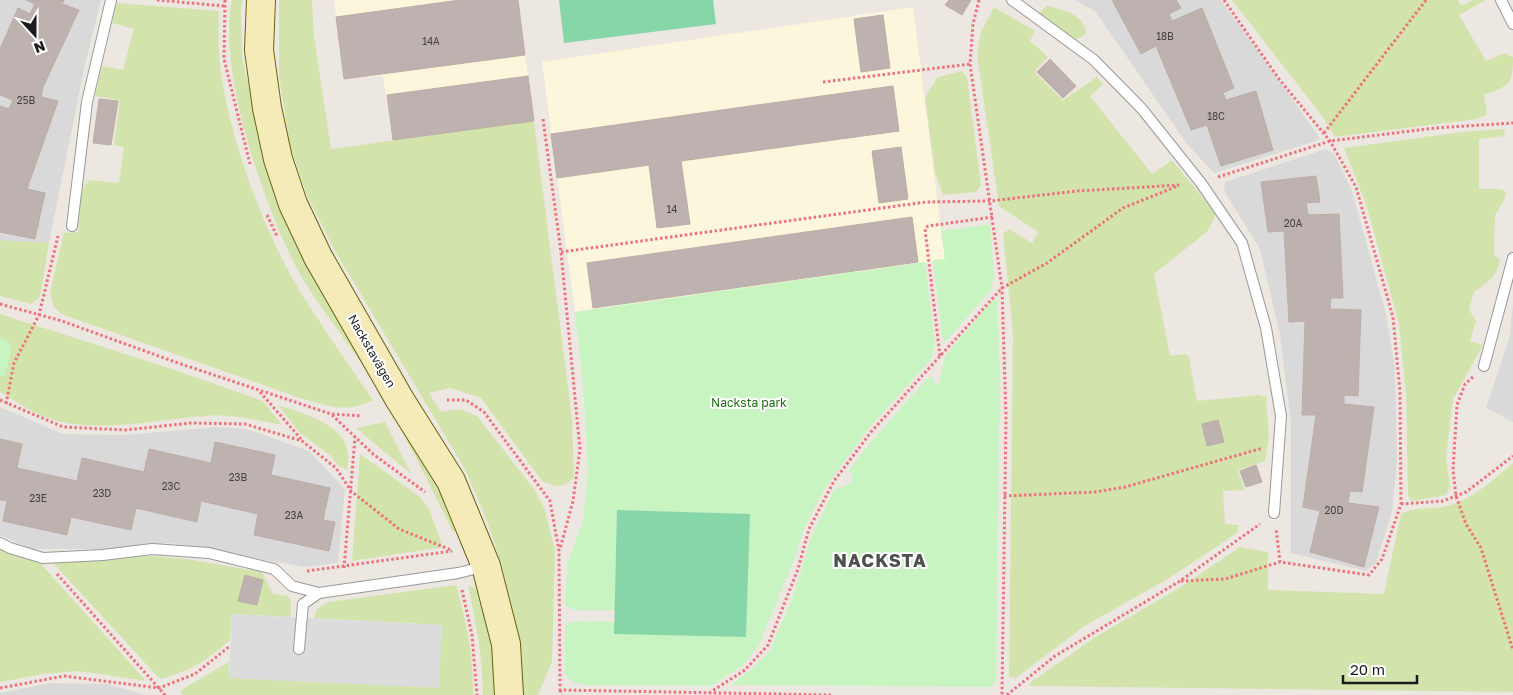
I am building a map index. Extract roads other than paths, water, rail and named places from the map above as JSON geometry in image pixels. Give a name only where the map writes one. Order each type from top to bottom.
[{"type":"street","name":"Nackstavägen","points":[[261,0],[259,50],[267,108],[278,160],[293,204],[328,274],[400,400],[450,481],[486,566],[506,644],[509,695]]},
{"type":"lane","points":[[72,226],[87,102],[111,0]]},
{"type":"lane","points":[[1012,0],[1094,60],[1142,109],[1201,183],[1242,243],[1266,328],[1281,416],[1274,513]]},
{"type":"lane","points":[[1501,0],[1513,24]]},
{"type":"lane","points":[[1484,366],[1513,258]]},
{"type":"lane","points":[[0,542],[10,548],[43,558],[103,555],[152,549],[209,553],[274,569],[292,586],[319,593]]},
{"type":"lane","points":[[299,649],[303,604],[319,593],[343,588],[458,573],[486,566]]},
{"type":"district","name":"NACKSTA","points":[[880,560]]},
{"type":"park label","name":"Nacksta park","points":[[749,402]]}]
